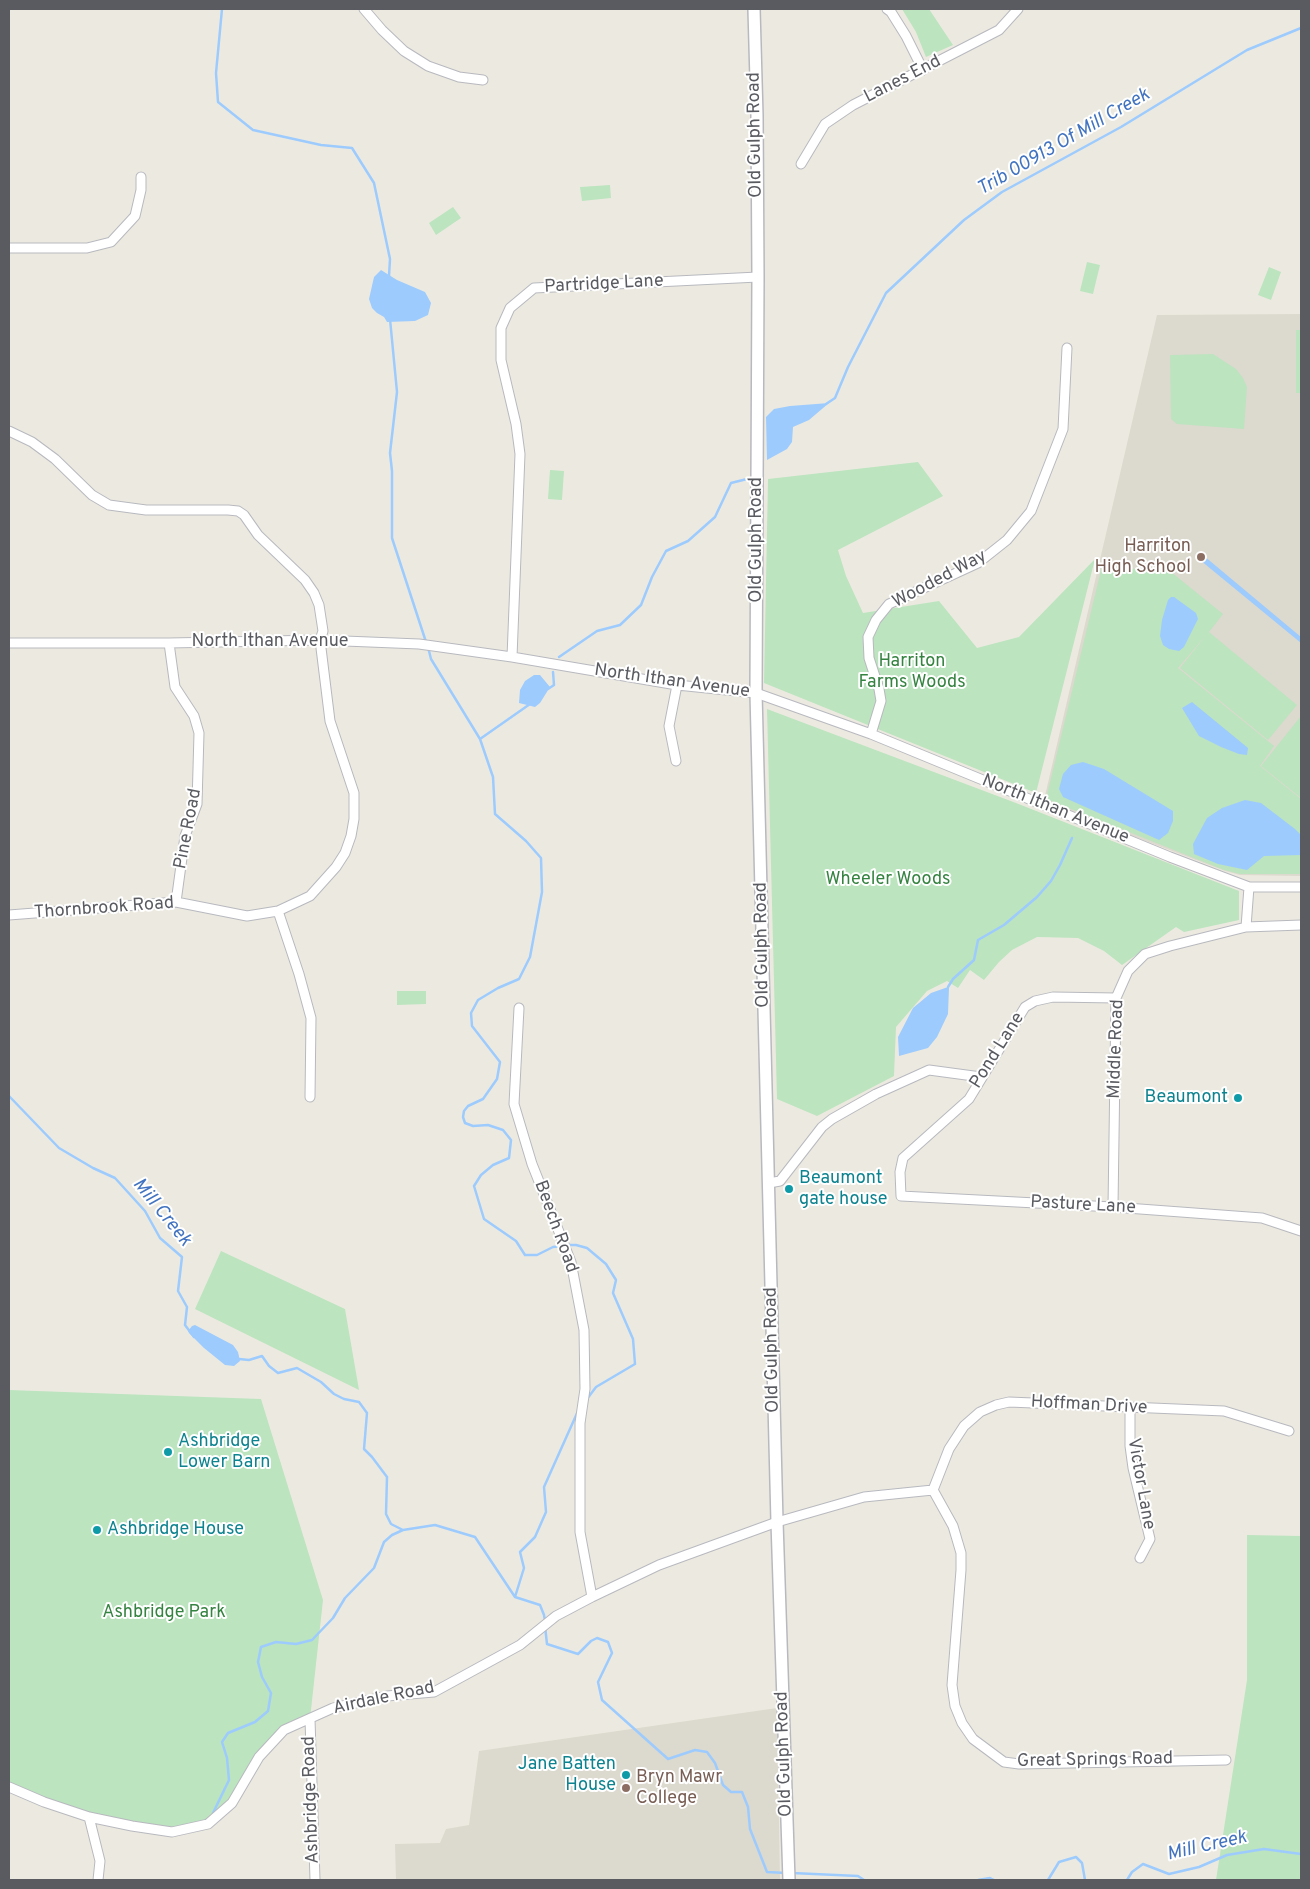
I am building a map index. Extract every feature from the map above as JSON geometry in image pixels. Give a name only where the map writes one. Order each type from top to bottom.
[{"type":"street","points":[[364,9],[399,46],[428,66],[459,77],[483,80]]},
{"type":"street","name":"Old Gulph Road","points":[[754,9],[758,277],[756,693],[777,1522],[789,1874]]},
{"type":"street","points":[[886,9],[891,12],[906,36],[923,70]]},
{"type":"street","name":"Lanes End","points":[[801,164],[825,124],[853,106],[999,30],[1018,9]]},
{"type":"street","points":[[9,248],[87,248],[111,242],[135,216],[141,190],[141,176]]},
{"type":"street","name":"Partridge Lane","points":[[512,657],[520,454],[516,424],[500,360],[501,328],[510,308],[534,288],[758,277]]},
{"type":"street","name":"Wooded Way","points":[[870,734],[881,701],[869,658],[868,637],[876,620],[889,604],[978,564],[1007,540],[1031,512],[1063,429],[1067,348]]},
{"type":"street","name":"Thornbrook Road","points":[[9,431],[32,442],[55,459],[92,495],[109,505],[146,510],[228,510],[238,511],[244,515],[258,535],[305,580],[314,592],[319,605],[323,631],[320,640],[330,721],[354,793],[354,819],[345,853],[336,867],[310,896],[278,911],[248,916],[176,902],[9,915]]},
{"type":"street","name":"North Ithan Avenue","points":[[9,643],[169,643],[320,640],[419,644],[512,657],[677,685],[756,693],[870,734],[1170,857],[1249,887],[1301,887]]},
{"type":"street","name":"Pine Road","points":[[169,643],[175,688],[194,716],[199,733],[197,804],[185,836],[176,902]]},
{"type":"street","points":[[676,761],[669,726],[677,685]]},
{"type":"street","points":[[1249,887],[1246,927],[1301,925]]},
{"type":"street","points":[[278,911],[299,974],[310,1018],[310,1097]]},
{"type":"street","name":"Middle Road","points":[[1113,1208],[1116,998],[1128,971],[1145,954],[1246,927]]},
{"type":"street","name":"Pond Lane","points":[[903,1158],[969,1099],[1025,1007],[1035,1001],[1053,997],[1116,998]]},
{"type":"street","name":"Beech Road","points":[[519,1008],[514,1104],[532,1164],[571,1262],[584,1330],[585,1389],[580,1423],[580,1532],[592,1597]]},
{"type":"street","points":[[769,1183],[780,1181],[822,1127],[832,1119],[876,1094],[930,1070],[981,1077]]},
{"type":"street","name":"Pasture Lane","points":[[903,1158],[900,1172],[901,1196],[1262,1218],[1301,1231]]},
{"type":"street","name":"Hoffman Drive","points":[[933,1490],[949,1449],[964,1426],[980,1412],[1009,1402],[1224,1411],[1289,1431]]},
{"type":"street","name":"Victor Lane","points":[[1130,1408],[1131,1453],[1150,1539],[1140,1558]]},
{"type":"street","points":[[777,1522],[864,1497],[933,1490]]},
{"type":"street","name":"Great Springs Road","points":[[933,1490],[952,1526],[961,1553],[952,1685],[955,1706],[962,1723],[974,1739],[1004,1762],[1019,1764],[1226,1760]]},
{"type":"street","name":"Airdale Road","points":[[9,1787],[44,1802],[89,1817],[172,1832],[208,1824],[232,1803],[258,1757],[284,1730],[333,1708],[387,1696],[434,1692],[520,1646],[556,1616],[592,1597],[659,1565],[777,1522]]},
{"type":"street","name":"Ashbridge Road","points":[[310,1719],[315,1880]]},
{"type":"street","points":[[89,1817],[100,1862],[98,1880]]},
{"type":"shaded area","name":"Harriton High School","points":[[1301,314],[1301,876],[1240,875],[1114,829],[1044,800],[1157,315]]},
{"type":"shaded area","name":"Bryn Mawr College","points":[[777,1708],[780,1880],[396,1880],[395,1844],[440,1843],[446,1829],[469,1825],[479,1751]]},
{"type":"green space","points":[[902,9],[929,9],[953,45],[926,57],[916,32]]},
{"type":"green space","points":[[610,185],[611,198],[582,201],[580,187]]},
{"type":"green space","points":[[453,207],[461,218],[436,235],[429,223]]},
{"type":"green space","points":[[1087,262],[1100,265],[1093,294],[1080,291]]},
{"type":"green space","points":[[1269,267],[1281,272],[1271,300],[1258,295]]},
{"type":"green space","points":[[1296,330],[1301,330],[1301,393],[1296,393]]},
{"type":"green space","points":[[1213,354],[1236,369],[1247,387],[1244,429],[1177,424],[1171,419],[1170,355]]},
{"type":"green space","name":"Harriton Farms Woods","points":[[918,462],[943,496],[838,550],[846,576],[863,613],[939,601],[977,648],[1019,637],[1095,559],[1036,793],[764,683],[768,479]]},
{"type":"green space","points":[[550,470],[564,471],[562,500],[548,499]]},
{"type":"green space","points":[[1102,566],[1171,572],[1223,614],[1209,632],[1297,705],[1268,740],[1180,668],[1207,634],[1178,668],[1274,746],[1260,766],[1301,799],[1301,874],[1240,874],[1224,870],[1046,799]]},
{"type":"green space","name":"Wheeler Woods","points":[[767,709],[1016,803],[1239,891],[1239,920],[1184,932],[1176,927],[1122,965],[1104,951],[1078,938],[1037,937],[1012,950],[984,980],[970,970],[958,988],[947,981],[927,991],[896,1027],[894,1076],[817,1116],[777,1099]]},
{"type":"green space","points":[[1301,716],[1301,798],[1261,766]]},
{"type":"green space","points":[[397,991],[426,991],[426,1004],[397,1005]]},
{"type":"green space","points":[[221,1251],[345,1309],[359,1390],[195,1309]]},
{"type":"green space","name":"Ashbridge Park","points":[[9,1390],[261,1399],[323,1600],[310,1719],[284,1730],[259,1757],[232,1803],[208,1824],[172,1832],[89,1817],[9,1787]]},
{"type":"green space","points":[[1247,1535],[1301,1536],[1301,1880],[1216,1880],[1247,1680]]},
{"type":"water","points":[[381,270],[397,280],[425,292],[431,303],[428,315],[415,321],[387,322],[384,317],[377,313],[372,308],[369,299],[374,277]]},
{"type":"water","points":[[829,403],[809,420],[793,427],[792,442],[787,449],[767,460],[766,417],[774,409]]},
{"type":"water","points":[[1204,556],[1301,637],[1301,643],[1200,560]]},
{"type":"water","points":[[1174,597],[1196,613],[1198,619],[1184,647],[1179,651],[1169,649],[1163,645],[1160,636],[1162,620],[1168,600]]},
{"type":"water","points":[[534,675],[540,675],[550,687],[540,703],[535,707],[519,703],[520,690],[525,681]]},
{"type":"water","points":[[1192,702],[1248,748],[1247,755],[1221,747],[1199,736],[1182,708]]},
{"type":"water","points":[[1083,762],[1104,769],[1173,811],[1173,821],[1168,833],[1159,840],[1063,797],[1059,789],[1063,774],[1071,765]]},
{"type":"water","points":[[1245,800],[1261,803],[1295,829],[1301,835],[1301,855],[1264,856],[1247,870],[1218,864],[1194,854],[1193,844],[1207,818],[1222,808]]},
{"type":"water","points":[[948,987],[948,1014],[937,1037],[928,1048],[899,1056],[898,1037],[913,1008],[931,993]]},
{"type":"water","points":[[195,1325],[233,1345],[238,1352],[240,1361],[234,1366],[225,1365],[189,1333],[188,1331]]},
{"type":"waterway","points":[[222,9],[216,73],[218,102],[253,130],[321,145],[352,148],[374,183],[390,259],[389,276]]},
{"type":"waterway","name":"Trib 00913 Of Mill Creek","points":[[826,404],[835,398],[848,367],[886,293],[964,220],[1002,192],[1121,127],[1247,50],[1301,28]]},
{"type":"waterway","points":[[390,319],[397,392],[390,453],[392,471],[392,538],[426,642]]},
{"type":"waterway","name":"Trib 00913 Of Mill Creek","points":[[559,657],[597,631],[620,625],[641,605],[652,577],[666,551],[688,541],[715,517],[731,483],[747,479]]},
{"type":"waterway","points":[[428,647],[431,659],[480,739],[493,777],[495,814],[526,841],[541,858],[542,892],[530,957],[519,979],[498,988],[478,1000],[471,1013],[472,1026],[500,1062],[497,1079],[483,1099],[468,1106],[464,1111],[463,1117],[465,1123],[473,1126],[488,1125],[503,1130],[511,1140],[509,1158],[493,1165],[481,1175],[474,1186],[484,1219],[516,1241],[525,1255],[537,1255],[553,1247],[562,1246]]},
{"type":"waterway","name":"Trib 00913 Of Mill Creek","points":[[548,689],[554,685],[553,672]]},
{"type":"waterway","name":"Trib 00913 Of Mill Creek","points":[[480,739],[530,704]]},
{"type":"waterway","points":[[948,987],[953,979],[974,960],[978,940],[1004,925],[1037,897],[1051,881],[1072,838]]},
{"type":"waterway","name":"Mill Creek","points":[[9,1096],[59,1148],[93,1168],[115,1178],[145,1211],[160,1238],[182,1257],[178,1291],[187,1307],[185,1325],[194,1337]]},
{"type":"waterway","points":[[568,1245],[587,1248],[606,1264],[616,1280],[613,1293],[633,1339],[635,1364],[596,1387],[587,1399]]},
{"type":"waterway","name":"Mill Creek","points":[[239,1359],[249,1360],[262,1356],[269,1366],[278,1373],[297,1368],[321,1382],[334,1394],[344,1399],[359,1402],[367,1413],[364,1449],[387,1477],[386,1514],[391,1524],[403,1530],[435,1525],[475,1537],[515,1597],[540,1605],[545,1621]]},
{"type":"waterway","points":[[515,1597],[524,1568],[520,1552],[535,1537],[546,1512],[544,1487],[578,1411]]},
{"type":"waterway","points":[[213,1813],[229,1780],[227,1758],[222,1742],[228,1733],[255,1722],[268,1711],[271,1693],[262,1677],[258,1662],[261,1647],[276,1642],[296,1644],[312,1640],[333,1618],[345,1598],[374,1568],[384,1542],[392,1535],[403,1530]]},
{"type":"waterway","name":"Mill Creek","points":[[545,1626],[547,1644],[578,1654],[591,1641],[597,1638],[608,1642],[612,1653],[598,1682],[602,1700],[668,1759],[695,1750],[707,1752],[715,1763],[723,1785],[731,1792],[742,1792],[748,1807],[750,1829],[767,1872],[786,1873]]},
{"type":"waterway","name":"Mill Creek","points":[[1127,1880],[1132,1872],[1143,1864],[1169,1874],[1199,1867],[1227,1855],[1264,1849],[1301,1854]]},
{"type":"waterway","name":"Mill Creek","points":[[1048,1880],[1059,1862],[1076,1857],[1082,1863],[1085,1880]]},
{"type":"waterway","name":"Mill Creek","points":[[792,1873],[858,1876],[864,1880]]},
{"type":"waterway","name":"Mill Creek","points":[[978,1880],[990,1878],[994,1880]]},
{"type":"place","name":"Harriton High School","points":[[1201,557]]},
{"type":"place","name":"Beaumont","points":[[1238,1098]]},
{"type":"place","name":"Beaumont gate house","points":[[789,1189]]},
{"type":"place","name":"Ashbridge Lower Barn","points":[[168,1452]]},
{"type":"place","name":"Ashbridge House","points":[[97,1530]]},
{"type":"place","name":"Jane Batten House","points":[[626,1775]]},
{"type":"place","name":"Bryn Mawr College","points":[[626,1788]]}]
